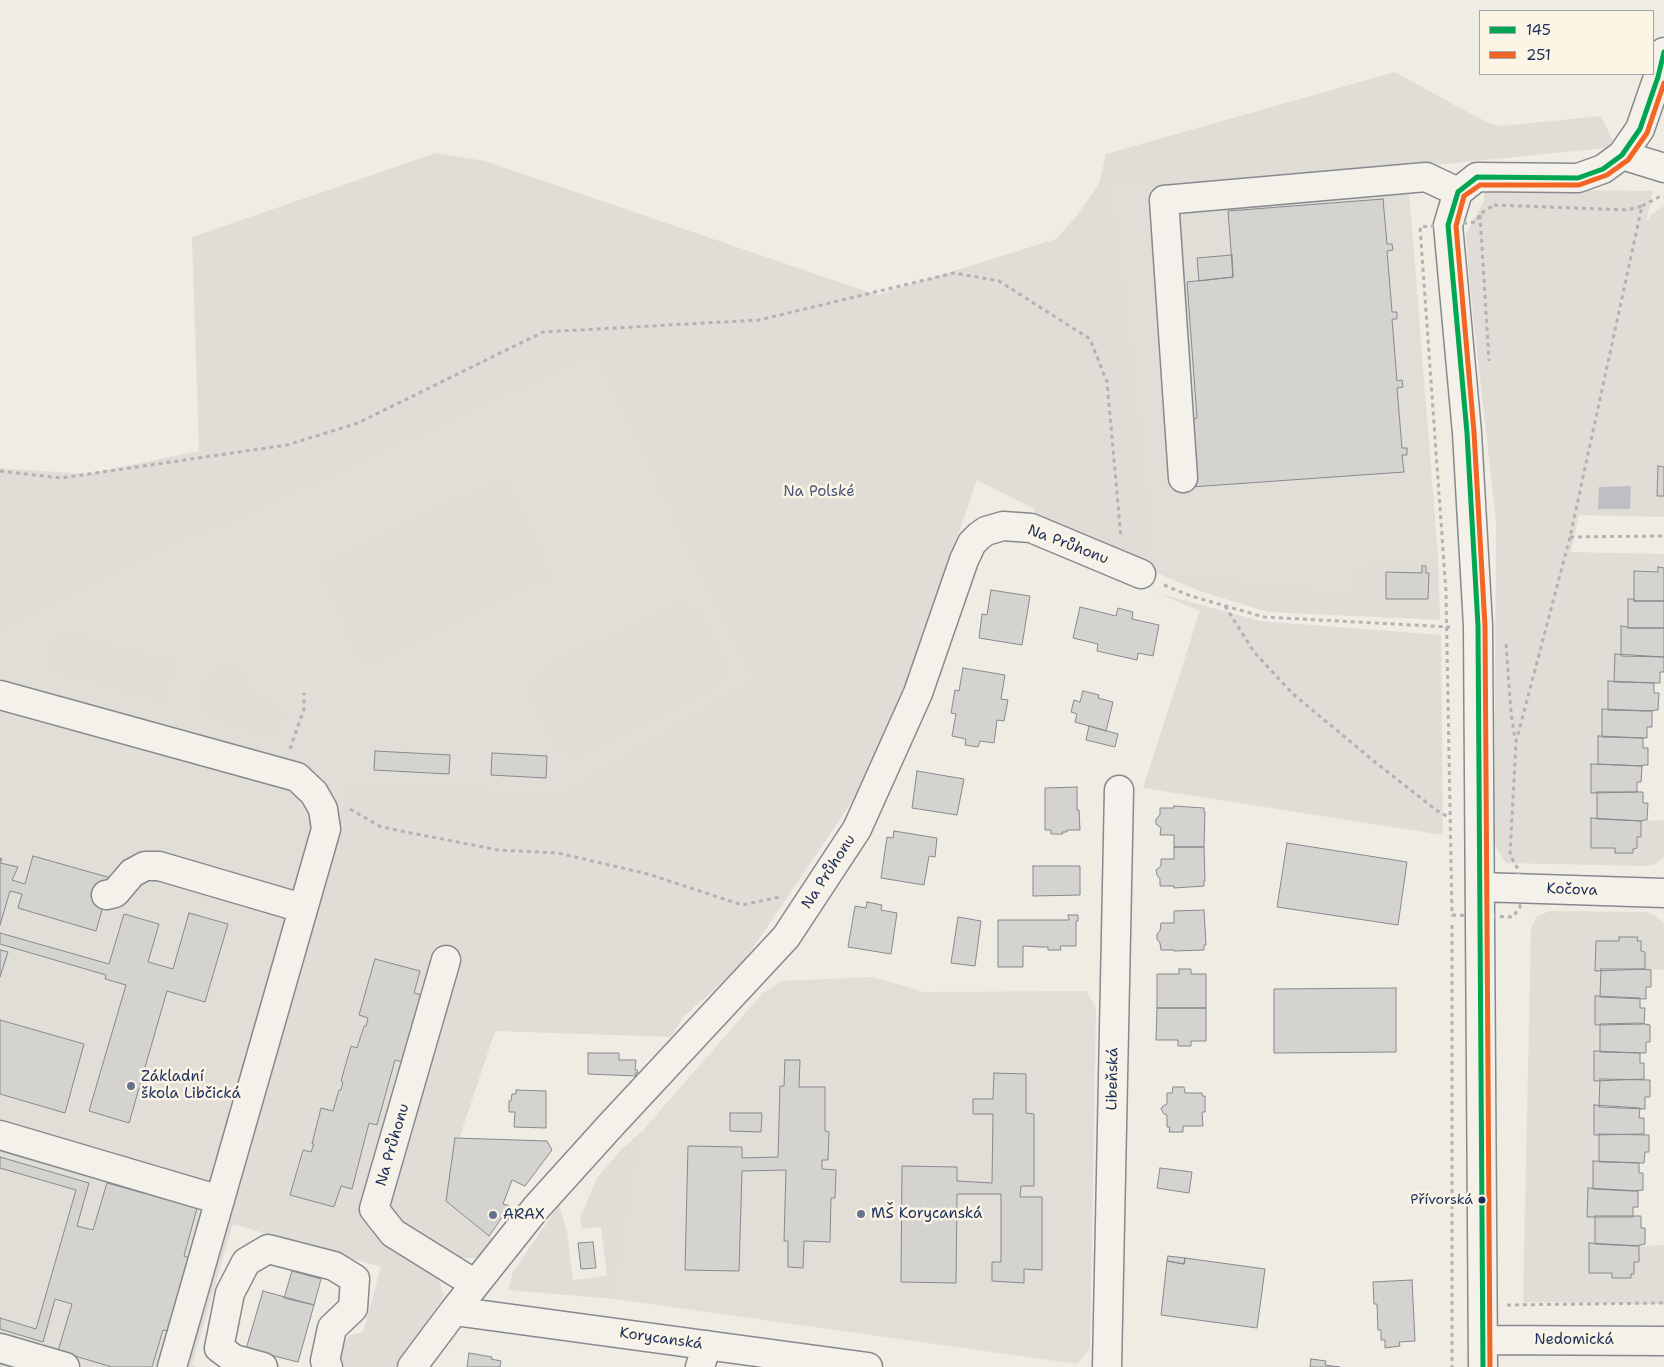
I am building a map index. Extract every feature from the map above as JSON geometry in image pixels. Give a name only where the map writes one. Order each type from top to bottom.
[{"type":"street","points":[[1484,1367],[1478,626],[1467,433],[1448,224],[1458,192],[1477,177],[1578,178],[1603,169],[1622,156],[1640,129],[1658,77],[1664,52]]},
{"type":"street","points":[[1622,156],[1664,168]]},
{"type":"street","points":[[1183,478],[1164,200],[1426,177],[1458,192]]},
{"type":"street","name":"Na Průhonu","points":[[412,1367],[536,1208],[786,937],[818,890],[857,829],[918,693],[964,560],[972,543],[986,532],[1003,526],[1031,528],[1132,570]]},
{"type":"street","points":[[0,695],[297,778],[314,793],[323,808],[326,828],[172,1367]]},
{"type":"street","name":"Libeňská","points":[[1107,1367],[1118,790]]},
{"type":"street","points":[[106,895],[115,893],[132,873],[145,866],[159,866],[302,908]]},
{"type":"street","name":"Kočova","points":[[1480,887],[1664,893]]},
{"type":"street","name":"Na Průhonu","points":[[446,960],[374,1209],[393,1232],[475,1284]]},
{"type":"street","points":[[0,1135],[220,1200]]},
{"type":"street","points":[[262,1367],[234,1359],[219,1348],[230,1293],[246,1262],[268,1249],[334,1266],[356,1279],[353,1308],[332,1328],[324,1361],[328,1367]]},
{"type":"street","name":"Korycanská","points":[[454,1311],[704,1356],[868,1367]]},
{"type":"street","name":"Nedomická","points":[[1484,1340],[1664,1341]]},
{"type":"street","points":[[0,1348],[65,1367]]},
{"type":"path","points":[[1452,1367],[1452,915],[1448,628],[1420,227],[1476,222],[1480,214],[1494,205],[1627,210],[1642,206],[1658,197],[1664,197]]},
{"type":"path","points":[[1452,915],[1513,917],[1520,907],[1518,869],[1510,856],[1516,742],[1570,537],[1642,206]]},
{"type":"path","points":[[0,471],[61,478],[287,445],[358,423],[543,332],[759,320],[954,273],[998,281],[1090,339],[1107,382],[1132,570],[1191,596],[1264,617],[1448,628],[1478,626]]},
{"type":"path","points":[[1570,537],[1664,536]]},
{"type":"path","points":[[1225,606],[1254,652],[1293,694],[1436,810],[1450,818]]},
{"type":"path","points":[[282,774],[304,709],[304,693]]},
{"type":"path","points":[[323,808],[343,805],[381,827],[498,850],[558,853],[648,874],[742,905],[818,890]]},
{"type":"path","points":[[1483,1306],[1664,1302]]},
{"type":"shaded area","points":[[1406,168],[1438,556],[1357,563],[1349,591],[1158,569],[1111,189]]},
{"type":"shaded area","name":"Základní škola Libčická","points":[[592,356],[749,677],[561,791],[349,784],[181,1367],[0,1367],[0,633],[305,486]]},
{"type":"shaded area","points":[[1631,486],[1630,509],[1598,509],[1599,487]]},
{"type":"shaded area","name":"MŠ Korycanská","points":[[872,977],[924,992],[1086,991],[1096,1008],[1090,1349],[1077,1364],[615,1299],[644,1129],[763,993],[782,981]]},
{"type":"green space","name":"Na Polské","points":[[1395,72],[1491,124],[1501,126],[1601,116],[1616,147],[1406,168],[1112,189],[1158,569],[1349,591],[1357,563],[1438,556],[1440,620],[1267,612],[1200,591],[1031,521],[1035,509],[977,480],[880,760],[740,967],[684,1016],[671,1037],[495,1031],[460,1136],[462,1205],[497,1244],[483,1258],[450,1256],[437,1276],[444,1295],[400,1367],[345,1367],[337,1350],[350,1335],[363,1332],[381,1267],[233,1224],[192,1365],[197,1367],[181,1367],[349,783],[561,791],[749,677],[592,356],[201,536],[0,633],[0,468],[87,474],[199,451],[192,237],[436,153],[485,161],[877,295],[1056,239],[1075,218],[1099,184],[1106,154]],"holes":[[[375,959],[420,972],[414,993],[406,1063],[395,1060],[377,1125],[369,1123],[352,1188],[341,1186],[334,1207],[290,1195],[302,1150],[311,1152],[321,1109],[333,1111],[339,1090],[341,1090],[343,1082],[341,1081],[351,1046],[357,1048],[363,1026],[366,1026],[368,1018],[359,1015]]]},
{"type":"green space","points":[[1496,189],[1653,191],[1646,222],[1651,215],[1664,206],[1664,467],[1658,467],[1657,495],[1664,496],[1664,517],[1579,515],[1571,552],[1664,554],[1664,568],[1658,568],[1658,572],[1634,572],[1634,599],[1628,600],[1628,628],[1621,627],[1621,654],[1615,655],[1614,681],[1608,709],[1602,709],[1602,736],[1598,737],[1598,764],[1591,764],[1591,793],[1597,793],[1597,818],[1591,848],[1615,848],[1615,853],[1633,853],[1633,849],[1637,848],[1637,837],[1641,837],[1641,821],[1664,820],[1664,857],[1654,865],[1506,863],[1494,844],[1496,522],[1470,287],[1466,234],[1484,201],[1484,193]]},
{"type":"green space","points":[[505,476],[552,577],[364,667],[316,566]]},
{"type":"green space","points":[[1157,593],[1261,621],[1441,635],[1443,835],[1143,788],[1200,611]]},
{"type":"green space","points":[[688,604],[700,609],[725,665],[724,678],[718,690],[581,756],[567,756],[555,749],[530,698],[531,683],[542,667],[673,605]]},
{"type":"green space","points":[[56,629],[176,662],[165,702],[45,669]]},
{"type":"green space","points":[[221,667],[241,670],[255,693],[271,701],[284,713],[282,727],[272,740],[208,718],[200,702],[203,688],[211,674]]},
{"type":"green space","points":[[1550,911],[1644,912],[1655,915],[1664,923],[1664,970],[1645,969],[1645,952],[1641,951],[1641,942],[1637,941],[1637,937],[1619,937],[1619,941],[1596,941],[1595,970],[1601,971],[1600,996],[1595,996],[1595,1025],[1600,1025],[1600,1051],[1594,1051],[1594,1080],[1600,1081],[1599,1106],[1594,1106],[1594,1135],[1599,1135],[1599,1161],[1593,1161],[1593,1188],[1588,1188],[1587,1217],[1595,1217],[1595,1243],[1589,1243],[1589,1273],[1612,1273],[1612,1278],[1630,1278],[1631,1274],[1634,1273],[1634,1262],[1639,1261],[1639,1246],[1664,1245],[1664,1304],[1523,1302],[1531,929],[1537,916]]},
{"type":"green space","points":[[644,1129],[615,1299],[508,1290],[513,1272],[559,1205],[567,1231],[573,1280],[607,1276],[601,1227],[582,1229],[580,1218],[597,1178],[619,1152]]},
{"type":"building","points":[[1383,199],[1387,244],[1392,244],[1393,250],[1387,251],[1392,312],[1397,312],[1397,319],[1392,319],[1397,381],[1402,380],[1403,387],[1397,388],[1402,448],[1407,448],[1407,455],[1402,455],[1404,472],[1191,487],[1186,419],[1197,418],[1187,282],[1233,277],[1228,211]]},
{"type":"building","points":[[1232,255],[1233,277],[1199,281],[1197,258]]},
{"type":"building","points":[[1658,466],[1664,467],[1664,496],[1657,496]]},
{"type":"building","points":[[1422,566],[1426,566],[1426,573],[1429,573],[1428,599],[1386,599],[1386,572],[1422,573]]},
{"type":"building","points":[[1658,567],[1664,568],[1664,601],[1634,601],[1634,571],[1658,572]]},
{"type":"building","points":[[991,590],[1030,596],[1022,645],[979,638],[982,614],[987,615]]},
{"type":"building","points":[[1628,599],[1634,599],[1634,601],[1664,601],[1664,628],[1628,628]]},
{"type":"building","points":[[1080,607],[1116,616],[1118,608],[1133,612],[1132,619],[1159,625],[1153,656],[1138,653],[1137,660],[1097,651],[1098,644],[1073,638]]},
{"type":"building","points":[[1621,626],[1628,628],[1664,628],[1664,657],[1621,656]]},
{"type":"building","points":[[1615,654],[1664,657],[1664,672],[1660,672],[1660,683],[1614,682]]},
{"type":"building","points":[[963,668],[1005,675],[1001,699],[1008,700],[1004,721],[997,720],[994,743],[980,741],[978,747],[965,745],[966,739],[952,736],[956,714],[951,713],[955,690],[959,691]]},
{"type":"building","points":[[1608,681],[1654,683],[1654,693],[1659,693],[1658,710],[1608,710]]},
{"type":"building","points":[[1083,691],[1099,695],[1098,698],[1113,702],[1106,731],[1075,722],[1077,714],[1071,712],[1074,700],[1080,702]]},
{"type":"building","points":[[1602,709],[1652,711],[1652,727],[1647,727],[1647,738],[1602,737]]},
{"type":"building","points":[[1089,726],[1118,734],[1115,747],[1086,740]]},
{"type":"building","points":[[1598,736],[1643,738],[1643,748],[1648,748],[1648,765],[1598,764]]},
{"type":"building","points":[[375,751],[450,755],[449,774],[374,770]]},
{"type":"building","points":[[492,753],[547,756],[546,778],[491,775]]},
{"type":"building","points":[[1591,764],[1642,766],[1641,782],[1637,782],[1637,792],[1591,793]]},
{"type":"building","points":[[917,771],[964,779],[957,815],[912,808]]},
{"type":"building","points":[[1077,787],[1077,810],[1079,810],[1080,830],[1067,830],[1067,832],[1062,832],[1063,834],[1051,834],[1051,830],[1045,830],[1045,788]]},
{"type":"building","points":[[1597,792],[1643,792],[1643,803],[1648,803],[1647,820],[1597,819]]},
{"type":"building","points":[[1174,806],[1204,808],[1204,847],[1174,847],[1174,835],[1160,835],[1161,828],[1156,824],[1156,819],[1160,815],[1160,808],[1174,808]]},
{"type":"building","points":[[1591,818],[1641,821],[1641,837],[1637,837],[1637,848],[1633,849],[1633,853],[1615,853],[1615,848],[1591,848]]},
{"type":"building","points":[[894,831],[937,838],[935,857],[929,856],[924,885],[881,878],[887,837],[893,838]]},
{"type":"building","points":[[1287,843],[1407,862],[1398,925],[1277,907]]},
{"type":"building","points":[[1174,847],[1204,847],[1204,886],[1174,888],[1174,886],[1160,886],[1160,879],[1156,870],[1161,866],[1161,859],[1174,859]]},
{"type":"building","points":[[33,856],[111,878],[96,931],[18,908],[22,894],[10,891],[0,925],[0,863],[18,867],[12,880],[25,884]]},
{"type":"building","points":[[1033,866],[1080,866],[1080,895],[1033,896]]},
{"type":"building","points":[[867,902],[882,905],[881,910],[897,913],[891,954],[848,947],[855,906],[866,908]]},
{"type":"building","points":[[1204,910],[1206,945],[1204,945],[1204,950],[1161,950],[1157,934],[1160,931],[1161,923],[1174,923],[1174,911]]},
{"type":"building","points":[[189,913],[228,924],[205,1002],[167,991],[129,1123],[89,1111],[126,985],[105,979],[106,975],[0,944],[0,933],[109,964],[124,914],[159,924],[148,962],[173,969]]},
{"type":"building","points":[[1068,915],[1078,915],[1078,921],[1076,921],[1076,946],[1060,946],[1061,950],[1048,950],[1048,947],[1023,946],[1023,967],[998,967],[998,920],[1069,920]]},
{"type":"building","points":[[958,917],[981,921],[975,966],[951,963]]},
{"type":"building","points":[[1619,937],[1638,937],[1637,941],[1641,941],[1641,951],[1645,952],[1645,969],[1595,971],[1596,941],[1619,941]]},
{"type":"building","points":[[0,950],[8,952],[0,977]]},
{"type":"building","points":[[375,959],[420,971],[414,993],[425,996],[406,1063],[395,1060],[377,1125],[369,1123],[352,1189],[341,1186],[334,1207],[290,1195],[303,1150],[311,1152],[314,1144],[312,1144],[321,1108],[333,1111],[339,1090],[341,1090],[343,1082],[341,1081],[351,1046],[357,1048],[364,1026],[366,1026],[368,1018],[359,1015]]},
{"type":"building","points":[[1179,969],[1191,969],[1191,974],[1206,974],[1206,1008],[1157,1008],[1157,974],[1179,974]]},
{"type":"building","points":[[1601,969],[1651,970],[1651,987],[1646,987],[1646,999],[1600,997]]},
{"type":"building","points":[[1396,988],[1396,1052],[1274,1053],[1274,989]]},
{"type":"building","points":[[1595,996],[1640,998],[1640,1008],[1645,1008],[1644,1024],[1595,1025]]},
{"type":"building","points":[[1157,1008],[1206,1008],[1206,1041],[1191,1041],[1191,1046],[1178,1046],[1178,1040],[1156,1040]]},
{"type":"building","points":[[0,1020],[84,1044],[65,1113],[0,1094]]},
{"type":"building","points":[[1640,1023],[1650,1025],[1650,1042],[1646,1042],[1646,1053],[1600,1052],[1600,1024]]},
{"type":"building","points":[[1594,1051],[1640,1053],[1640,1063],[1644,1063],[1644,1079],[1594,1081]]},
{"type":"building","points":[[588,1053],[619,1053],[619,1060],[636,1060],[635,1070],[638,1073],[635,1073],[636,1076],[588,1074]]},
{"type":"building","points":[[785,1060],[800,1060],[799,1087],[825,1087],[825,1131],[829,1132],[828,1160],[822,1160],[822,1169],[836,1170],[835,1198],[831,1198],[830,1242],[804,1241],[803,1268],[788,1267],[788,1241],[784,1241],[786,1170],[742,1171],[739,1271],[685,1270],[688,1146],[742,1147],[742,1158],[778,1157],[780,1086],[784,1086]]},
{"type":"building","points":[[994,1073],[1026,1074],[1026,1113],[1034,1114],[1034,1186],[1021,1186],[1020,1197],[1042,1197],[1042,1270],[1024,1269],[1024,1283],[992,1281],[992,1262],[1001,1262],[1001,1194],[957,1194],[956,1283],[901,1282],[902,1166],[957,1167],[957,1181],[992,1183],[993,1114],[973,1114],[973,1099],[993,1099]]},
{"type":"building","points":[[1600,1079],[1650,1080],[1650,1097],[1645,1097],[1645,1109],[1599,1107]]},
{"type":"building","points":[[1173,1087],[1184,1087],[1185,1093],[1202,1093],[1202,1096],[1205,1096],[1205,1112],[1202,1112],[1203,1126],[1183,1126],[1183,1132],[1169,1132],[1170,1127],[1167,1127],[1167,1115],[1161,1109],[1167,1104],[1167,1093],[1172,1093]]},
{"type":"building","points":[[516,1090],[546,1091],[546,1128],[514,1127],[515,1112],[509,1112],[509,1101],[511,1101],[512,1094],[516,1094]]},
{"type":"building","points":[[1594,1105],[1640,1108],[1639,1118],[1644,1118],[1644,1134],[1594,1135]]},
{"type":"building","points":[[730,1113],[762,1113],[761,1132],[730,1131]]},
{"type":"building","points":[[1599,1134],[1649,1135],[1649,1152],[1645,1152],[1644,1163],[1599,1162]]},
{"type":"building","points":[[455,1138],[547,1141],[552,1150],[525,1186],[512,1180],[503,1204],[510,1206],[489,1236],[446,1201]]},
{"type":"building","points":[[0,1157],[89,1183],[77,1226],[93,1230],[107,1183],[197,1208],[184,1256],[189,1258],[168,1331],[163,1330],[152,1367],[112,1367],[58,1351],[72,1304],[55,1299],[43,1342],[0,1329],[0,1318],[36,1329],[76,1190],[0,1168]]},
{"type":"building","points":[[1593,1161],[1639,1163],[1639,1173],[1643,1173],[1643,1190],[1593,1189]]},
{"type":"building","points":[[1160,1168],[1192,1172],[1189,1193],[1157,1188]]},
{"type":"building","points":[[1588,1188],[1638,1191],[1638,1207],[1633,1207],[1633,1217],[1587,1217]]},
{"type":"building","points":[[1595,1216],[1641,1216],[1641,1228],[1645,1228],[1645,1244],[1635,1246],[1595,1244]]},
{"type":"building","points":[[593,1242],[596,1268],[581,1269],[578,1243]]},
{"type":"building","points":[[1589,1243],[1639,1246],[1639,1262],[1634,1262],[1634,1274],[1631,1274],[1631,1278],[1612,1278],[1612,1273],[1589,1273]]},
{"type":"building","points":[[1168,1256],[1185,1258],[1184,1264],[1167,1261]]},
{"type":"building","points":[[1185,1258],[1265,1269],[1257,1328],[1161,1315],[1167,1261],[1184,1264]]},
{"type":"building","points":[[292,1271],[321,1279],[314,1305],[284,1298]]},
{"type":"building","points":[[1412,1280],[1415,1341],[1399,1342],[1400,1346],[1385,1348],[1385,1340],[1381,1340],[1381,1330],[1378,1330],[1377,1304],[1374,1304],[1373,1282]]},
{"type":"building","points":[[263,1291],[314,1305],[298,1362],[246,1349]]},
{"type":"building","points":[[469,1353],[492,1357],[491,1359],[501,1361],[500,1367],[467,1367]]},
{"type":"building","points":[[1311,1359],[1326,1361],[1325,1365],[1340,1367],[1310,1367]]},
{"type":"transit line","name":"145","points":[[1483,1367],[1478,626],[1467,433],[1448,225],[1458,192],[1477,177],[1578,178],[1603,169],[1622,155],[1640,129],[1658,77],[1664,52]]},
{"type":"transit line","name":"251","points":[[1490,1367],[1485,626],[1474,432],[1456,226],[1464,196],[1480,185],[1579,185],[1607,175],[1628,160],[1647,133],[1664,83]]},
{"type":"place","name":"Základní škola Libčická","points":[[131,1086]]},
{"type":"place","name":"Přívorská","points":[[1482,1200]]},
{"type":"place","name":"MŠ Korycanská","points":[[861,1214]]},
{"type":"place","name":"ARAX","points":[[493,1215]]}]
